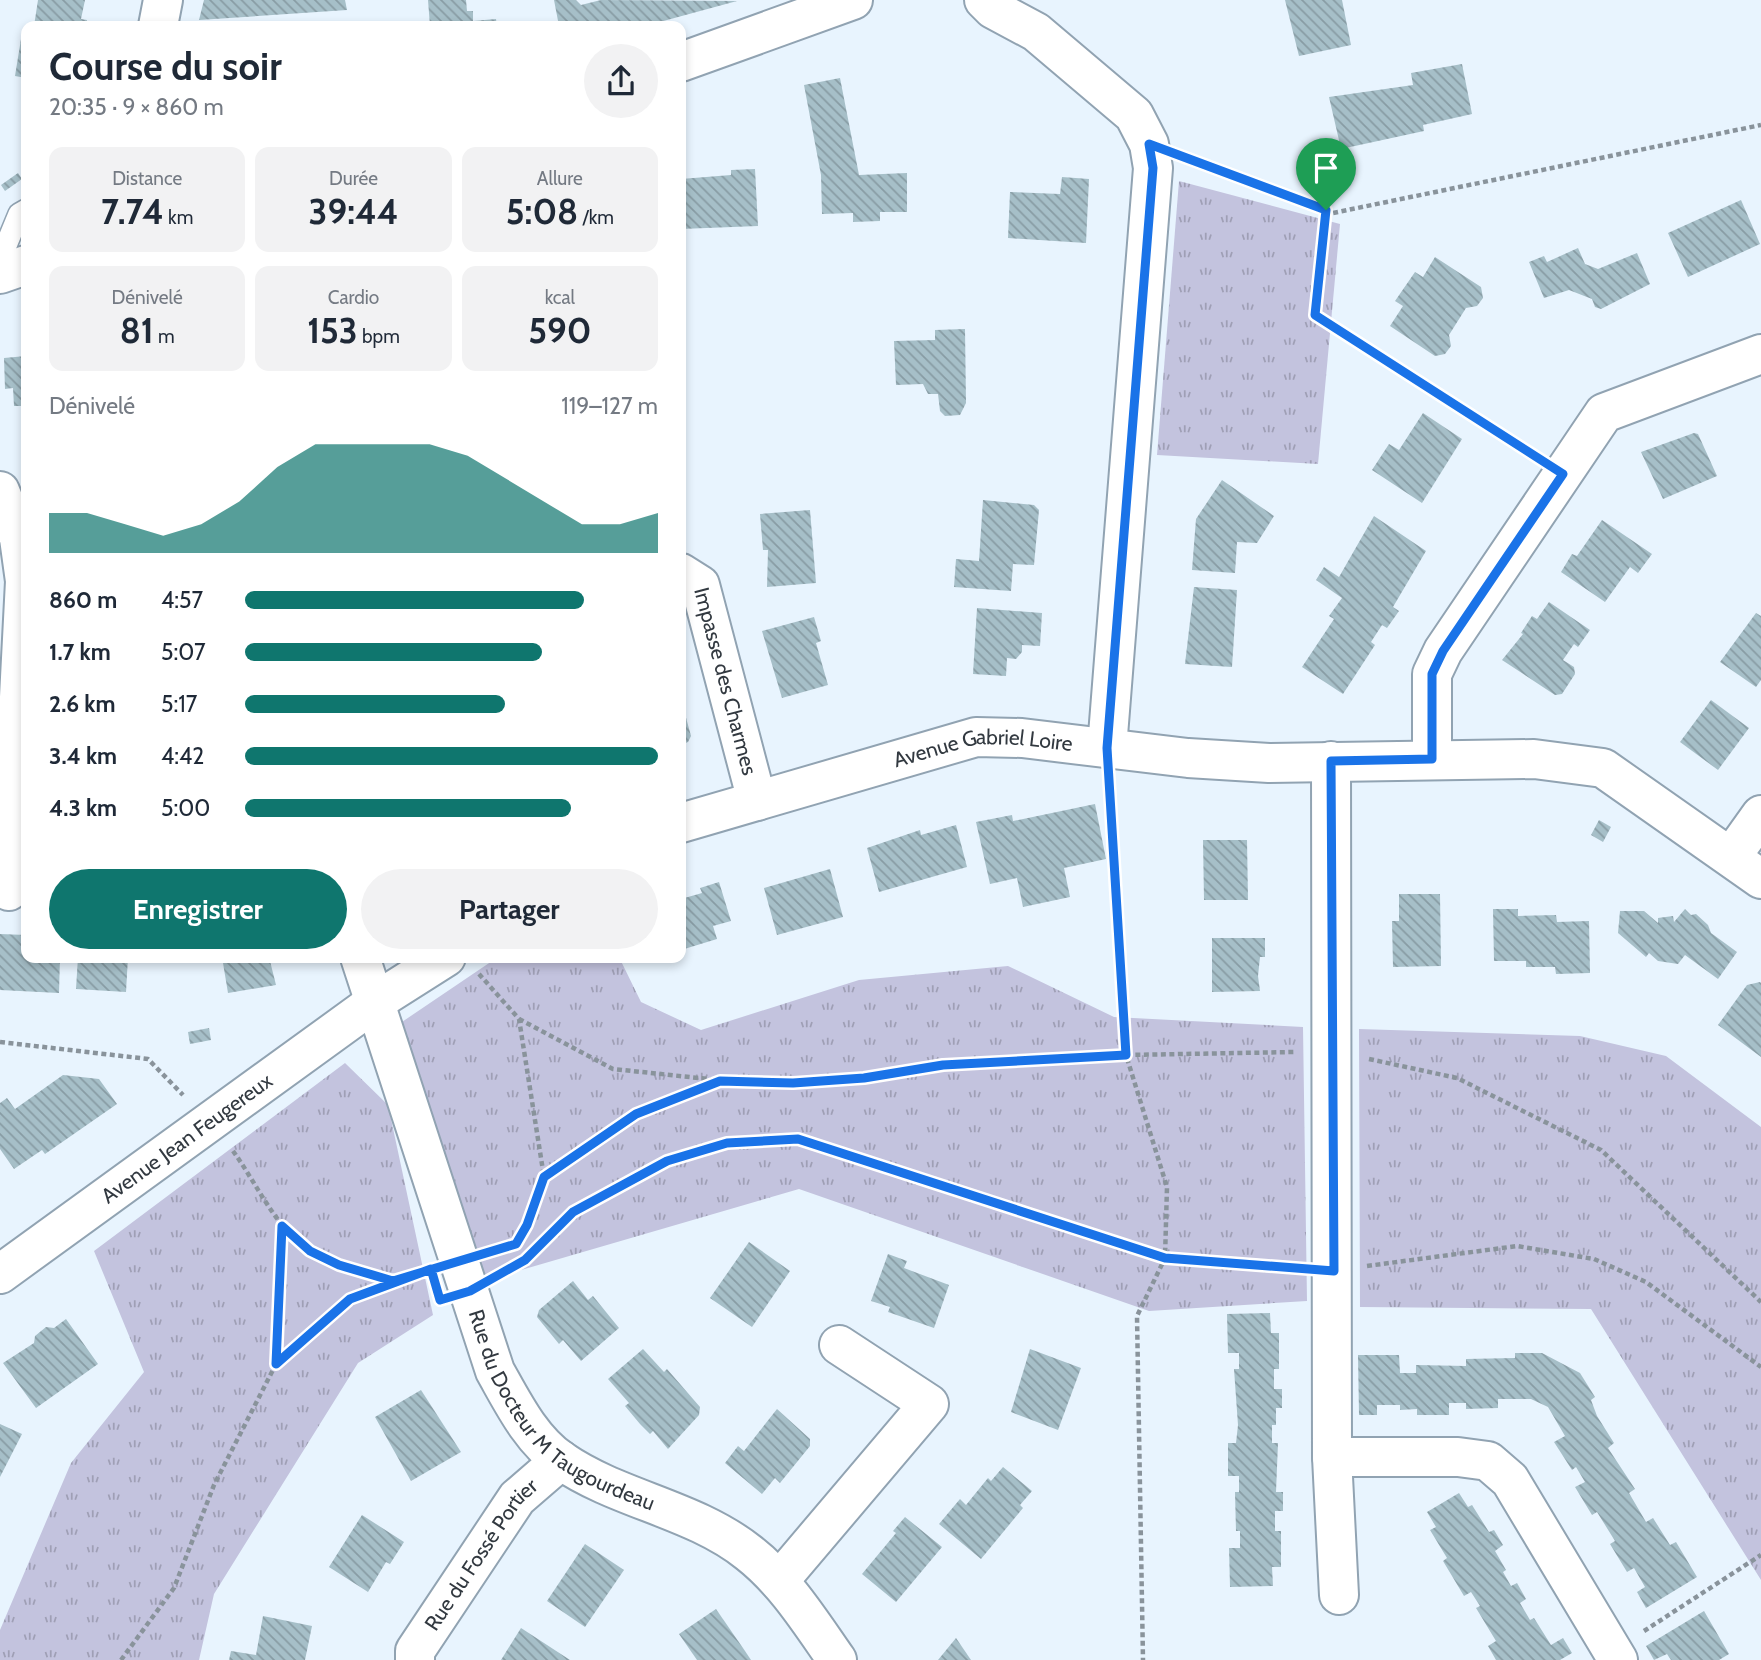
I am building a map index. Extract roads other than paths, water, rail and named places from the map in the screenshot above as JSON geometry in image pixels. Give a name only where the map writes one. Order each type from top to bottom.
[{"type":"street","points":[[159,21],[163,0]]},
{"type":"street","points":[[686,60],[853,0]]},
{"type":"street","points":[[984,0],[993,9],[1036,32],[1134,115],[1149,144],[1153,168],[1107,748]]},
{"type":"street","points":[[0,274],[21,267]]},
{"type":"street","points":[[1432,759],[1432,674],[1443,651],[1604,413],[1761,354]]},
{"type":"street","points":[[0,491],[19,538],[21,552]]},
{"type":"street","name":"Impasse des Charmes","points":[[686,576],[701,585],[757,801]]},
{"type":"street","points":[[9,891],[21,658]]},
{"type":"street","name":"Avenue Gabriel Loire","points":[[686,822],[976,737],[1022,738],[1188,758],[1269,762],[1534,759],[1603,768],[1761,879]]},
{"type":"street","points":[[1331,761],[1334,1271],[1332,1457],[1339,1594]]},
{"type":"street","points":[[1731,857],[1761,815]]},
{"type":"street","name":"Rue du Docteur M Taugourdeau","points":[[362,963],[495,1371],[525,1423],[561,1460],[607,1485],[699,1523],[748,1552],[779,1581],[837,1660]]},
{"type":"street","points":[[375,1003],[458,963]]},
{"type":"street","name":"Avenue Jean Feugereux","points":[[0,1274],[375,1003]]},
{"type":"street","points":[[779,1581],[929,1404],[839,1345]]},
{"type":"street","points":[[1332,1457],[1458,1457],[1488,1461],[1510,1480],[1616,1656]]},
{"type":"street","name":"Rue du Fossé Portier","points":[[415,1660],[415,1651],[517,1498],[561,1460]]},
{"type":"lane","points":[[0,260],[21,214]]}]
